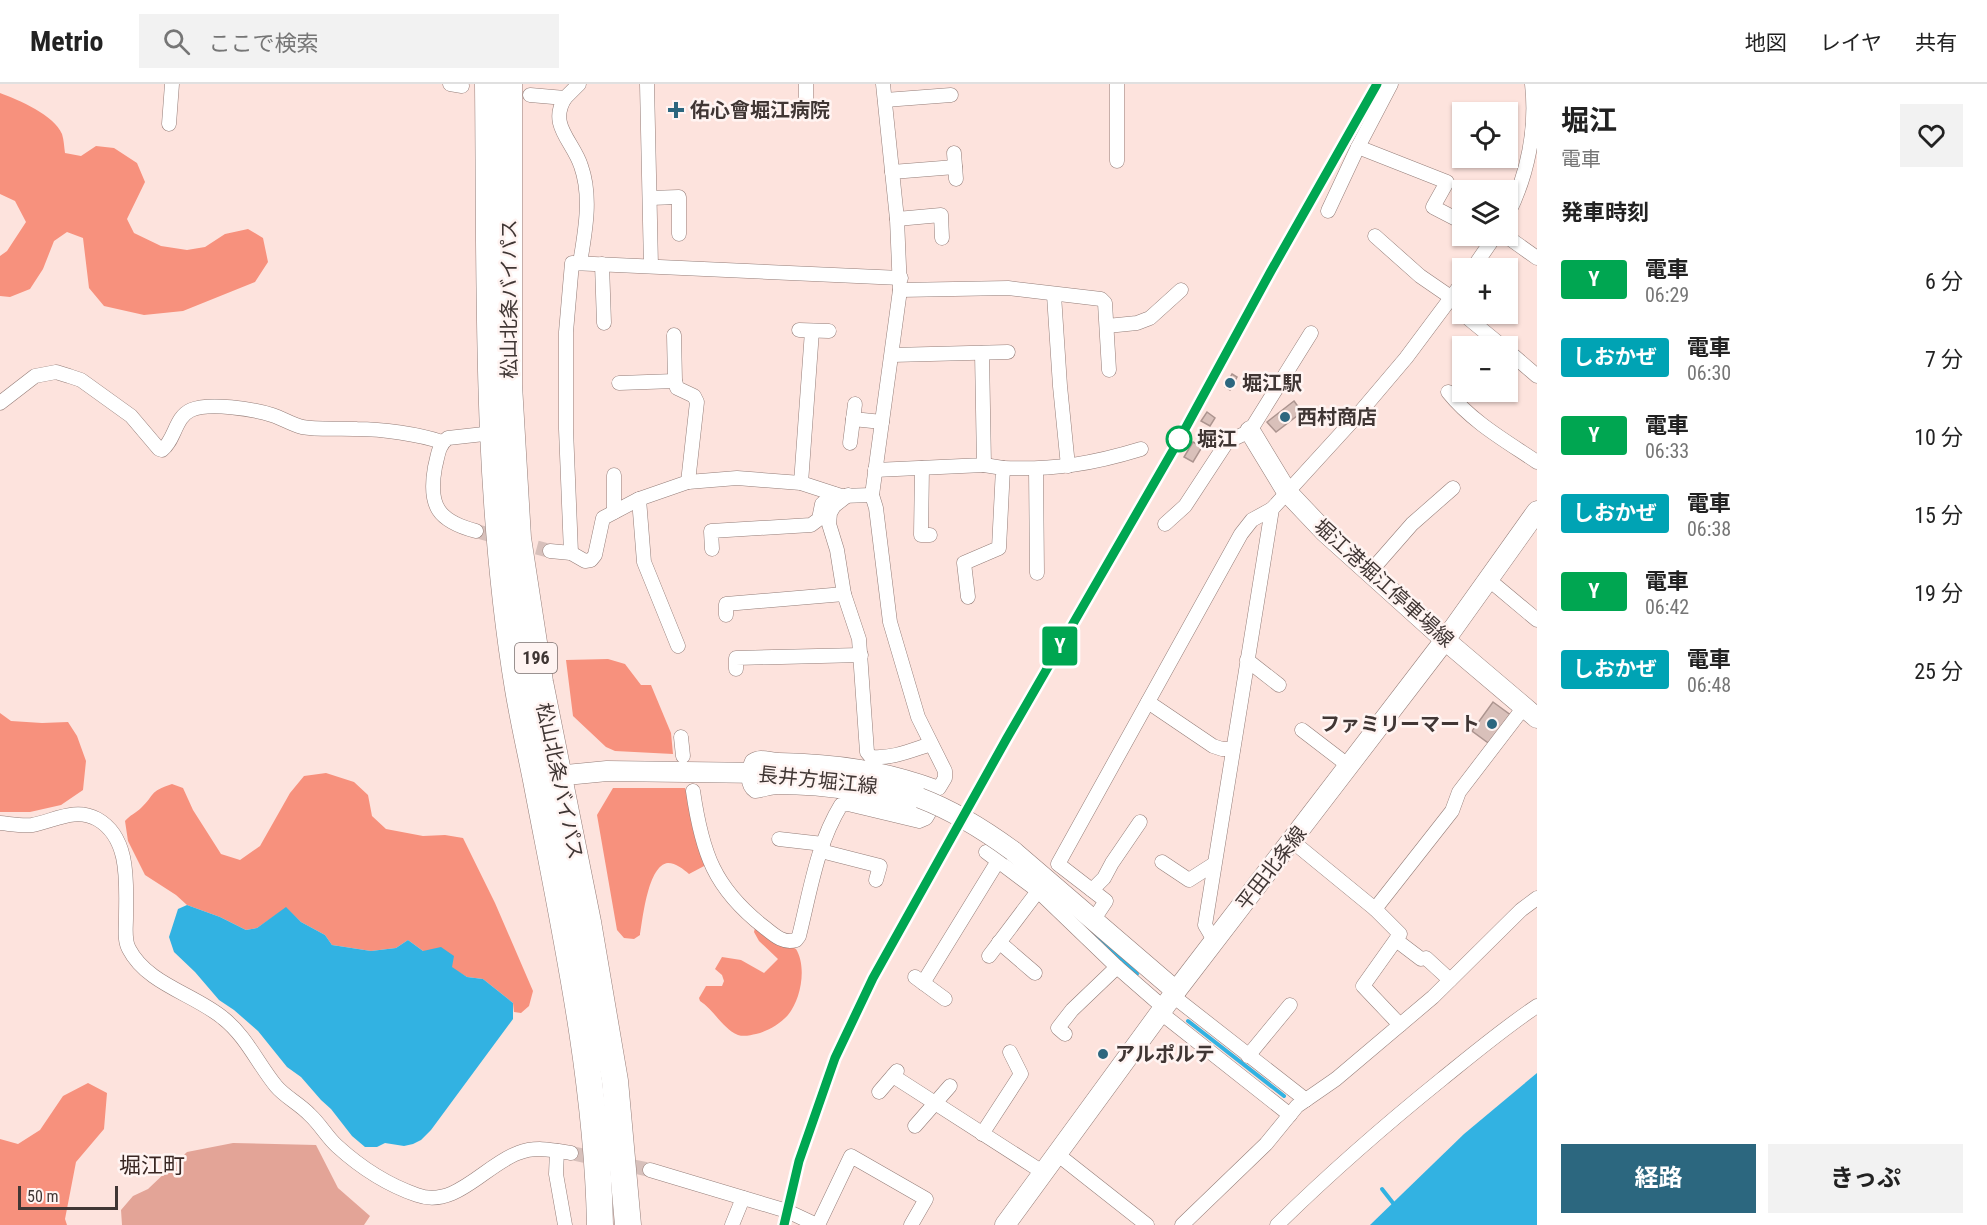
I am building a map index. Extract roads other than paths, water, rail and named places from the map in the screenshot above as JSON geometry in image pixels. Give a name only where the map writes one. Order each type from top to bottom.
[{"type":"highway","name":"松山北条バイパス","points":[[488,84],[490,387],[499,543],[518,689],[548,777],[588,922],[615,1081],[628,1225]]},
{"type":"highway","name":"松山北条バイパス","points":[[519,89],[509,385],[518,538],[540,682],[548,777],[574,985],[591,1085],[599,1177],[600,1225]]},
{"type":"main road","name":"堀江港堀江停車場線","points":[[1250,431],[1287,492],[1325,532],[1531,712]]},
{"type":"main road","name":"平田北条線","points":[[1005,1225],[1168,1002],[1445,639],[1537,510]]},
{"type":"main road","name":"長井方堀江線","points":[[548,777],[607,771],[749,772],[849,780],[878,785],[925,805],[947,808],[977,825],[999,854],[1094,919],[1168,1002]]},
{"type":"street","points":[[169,124],[172,84]]},
{"type":"street","points":[[579,84],[565,98],[559,108],[558,116],[561,130],[582,166],[586,188],[586,213],[580,263]]},
{"type":"street","points":[[647,84],[651,266]]},
{"type":"street","points":[[806,84],[806,110]]},
{"type":"street","points":[[693,792],[698,826],[711,866],[723,888],[750,916],[779,939],[792,942],[799,936],[822,848],[830,824],[841,805],[848,804],[919,821],[926,819],[925,805],[945,778],[945,771],[918,717],[890,622],[876,508],[872,495],[901,284],[897,219],[883,84]]},
{"type":"street","points":[[1115,161],[1117,84]]},
{"type":"street","points":[[1328,211],[1391,84]]},
{"type":"street","points":[[1518,192],[1534,134],[1535,111],[1532,84]]},
{"type":"street","points":[[519,89],[565,98]]},
{"type":"street","points":[[885,100],[951,95]]},
{"type":"street","points":[[1358,147],[1447,182],[1432,207],[1452,217]]},
{"type":"street","points":[[892,172],[955,167]]},
{"type":"street","points":[[650,198],[679,197],[679,234]]},
{"type":"street","points":[[897,219],[940,215],[942,238]]},
{"type":"street","points":[[1094,919],[1106,901],[1058,864],[1241,534],[1252,520],[1272,509],[1356,417],[1451,300],[1375,236]]},
{"type":"street","points":[[1515,246],[1537,258]]},
{"type":"street","points":[[572,553],[566,429],[566,332],[572,263],[651,266],[901,284],[1030,289],[1054,295],[1101,299],[1105,303],[1109,370]]},
{"type":"street","points":[[602,264],[603,323]]},
{"type":"street","points":[[1107,326],[1137,323],[1150,318],[1181,290]]},
{"type":"street","points":[[1054,295],[1068,466]]},
{"type":"street","points":[[1476,324],[1490,336]]},
{"type":"street","points":[[801,483],[806,330],[830,331]]},
{"type":"street","points":[[1166,524],[1185,506],[1227,442],[1250,431],[1311,333]]},
{"type":"street","points":[[674,335],[677,388],[694,396],[697,402],[688,482]]},
{"type":"street","points":[[892,355],[1008,352]]},
{"type":"street","points":[[982,353],[984,465]]},
{"type":"street","points":[[1518,360],[1537,376]]},
{"type":"street","points":[[0,403],[35,376],[56,372],[81,380],[131,416],[162,450],[168,444],[184,415],[191,410],[203,407],[255,410],[301,426],[367,429],[426,437],[442,442]]},
{"type":"street","points":[[619,383],[675,381]]},
{"type":"street","points":[[1448,392],[1459,406],[1477,422],[1537,462]]},
{"type":"street","points":[[850,443],[855,404]]},
{"type":"street","points":[[853,419],[882,422]]},
{"type":"street","points":[[476,531],[457,526],[437,509],[433,499],[434,475],[442,442],[455,436],[493,433]]},
{"type":"street","points":[[875,470],[984,465],[1036,469],[1105,460],[1141,449]]},
{"type":"street","points":[[922,468],[921,536],[930,535]]},
{"type":"street","points":[[968,597],[964,563],[999,548],[1003,468]]},
{"type":"street","points":[[1036,469],[1037,573]]},
{"type":"street","points":[[614,475],[614,512]]},
{"type":"street","points":[[550,551],[572,553],[585,561],[591,560],[595,555],[603,518],[639,499],[688,482],[737,478],[801,483],[834,494],[872,495]]},
{"type":"street","points":[[1370,572],[1405,532],[1453,488]]},
{"type":"street","points":[[712,549],[711,531],[811,525],[819,519],[822,504],[834,494]]},
{"type":"street","points":[[848,495],[834,506],[830,513],[829,524],[837,550],[844,594],[860,639],[867,752],[871,757],[892,756],[931,744]]},
{"type":"street","points":[[639,499],[645,562],[678,646]]},
{"type":"street","points":[[1215,942],[1205,925],[1272,509]]},
{"type":"street","points":[[1488,579],[1537,620]]},
{"type":"street","points":[[726,615],[726,604],[844,594]]},
{"type":"street","points":[[736,669],[736,658],[861,656]]},
{"type":"street","points":[[1247,660],[1279,685]]},
{"type":"street","points":[[1148,702],[1213,746],[1233,749]]},
{"type":"street","points":[[1375,909],[1452,811],[1459,792],[1531,712]]},
{"type":"street","points":[[1302,730],[1349,766]]},
{"type":"street","points":[[681,737],[683,756]]},
{"type":"street","points":[[749,772],[752,761],[757,758],[803,760],[866,766],[939,788]]},
{"type":"street","points":[[0,823],[33,824],[69,814],[83,814],[97,819],[111,830],[119,843],[124,861],[125,933],[128,947],[138,963],[157,979],[207,1006],[225,1019],[250,1047],[278,1088],[311,1115],[336,1145],[375,1175],[419,1196],[443,1197],[455,1192],[517,1153],[538,1148],[571,1153]]},
{"type":"street","points":[[1092,890],[1104,878],[1140,822]]},
{"type":"street","points":[[779,839],[822,848],[880,866],[876,880]]},
{"type":"street","points":[[1292,841],[1375,909],[1400,934],[1363,986],[1400,1025]]},
{"type":"street","points":[[945,999],[919,980],[999,854],[1117,967],[1248,1056],[1306,1100]]},
{"type":"street","points":[[1162,862],[1190,880],[1214,864]]},
{"type":"street","points":[[989,956],[1038,891]]},
{"type":"street","points":[[1182,1225],[1266,1144],[1297,1106],[1336,1079],[1400,1025],[1450,980],[1521,910],[1537,898]]},
{"type":"street","points":[[1396,940],[1421,959],[1426,958],[1450,980]]},
{"type":"street","points":[[999,942],[1035,973]]},
{"type":"street","points":[[1065,1034],[1058,1028],[1072,1010],[1117,967]]},
{"type":"street","points":[[1168,1002],[1290,1115]]},
{"type":"street","points":[[1248,1056],[1290,1005]]},
{"type":"street","points":[[1277,1225],[1341,1164],[1417,1099],[1477,1050],[1537,1006]]},
{"type":"street","points":[[982,1134],[1021,1074],[1010,1052]]},
{"type":"street","points":[[879,1092],[896,1073],[934,1104],[1044,1173]]},
{"type":"street","points":[[915,1126],[950,1086]]},
{"type":"street","points":[[557,1151],[556,1174],[565,1225]]},
{"type":"street","points":[[1057,1154],[1146,1225]]},
{"type":"street","points":[[650,1170],[787,1212],[817,1225],[851,1156],[926,1199],[911,1225]]},
{"type":"street","points":[[732,1225],[743,1198]]},
{"type":"water","points":[[187,905],[220,917],[246,930],[257,928],[286,907],[301,922],[325,935],[332,945],[371,951],[396,948],[408,940],[423,951],[441,947],[454,956],[452,967],[467,977],[483,979],[513,1003],[513,1019],[431,1130],[421,1140],[404,1146],[385,1143],[377,1147],[365,1147],[352,1136],[301,1077],[287,1067],[258,1031],[219,1000],[174,952],[169,937],[178,909]]},
{"type":"water","points":[[1537,1073],[1537,1225],[1370,1225],[1464,1134]]},
{"type":"waterway","points":[[1092,932],[1137,974]]},
{"type":"waterway","points":[[1188,1021],[1284,1096]]},
{"type":"waterway","points":[[1382,1189],[1393,1203]]},
{"type":"tunnel","points":[[476,531],[550,551]]},
{"type":"tunnel","points":[[571,1153],[650,1170]]},
{"type":"railway","points":[[784,1225],[799,1161],[835,1058],[873,978],[1007,738],[1179,440],[1377,84]]},
{"type":"train","name":"Y","points":[[784,1225],[799,1161],[835,1058],[873,978],[1007,738],[1179,440],[1377,84]]},
{"type":"place","name":"佑心會堀江病院","points":[[676,110]]},
{"type":"place","name":"堀江駅","points":[[1230,383]]},
{"type":"place","name":"西村商店","points":[[1285,417]]},
{"type":"place","name":"堀江","points":[[1179,439]]},
{"type":"place","name":"ファミリーマート","points":[[1492,724]]},
{"type":"place","name":"アルポルテ","points":[[1103,1054]]},
{"type":"district","name":"堀江町","points":[[152,1165]]}]
